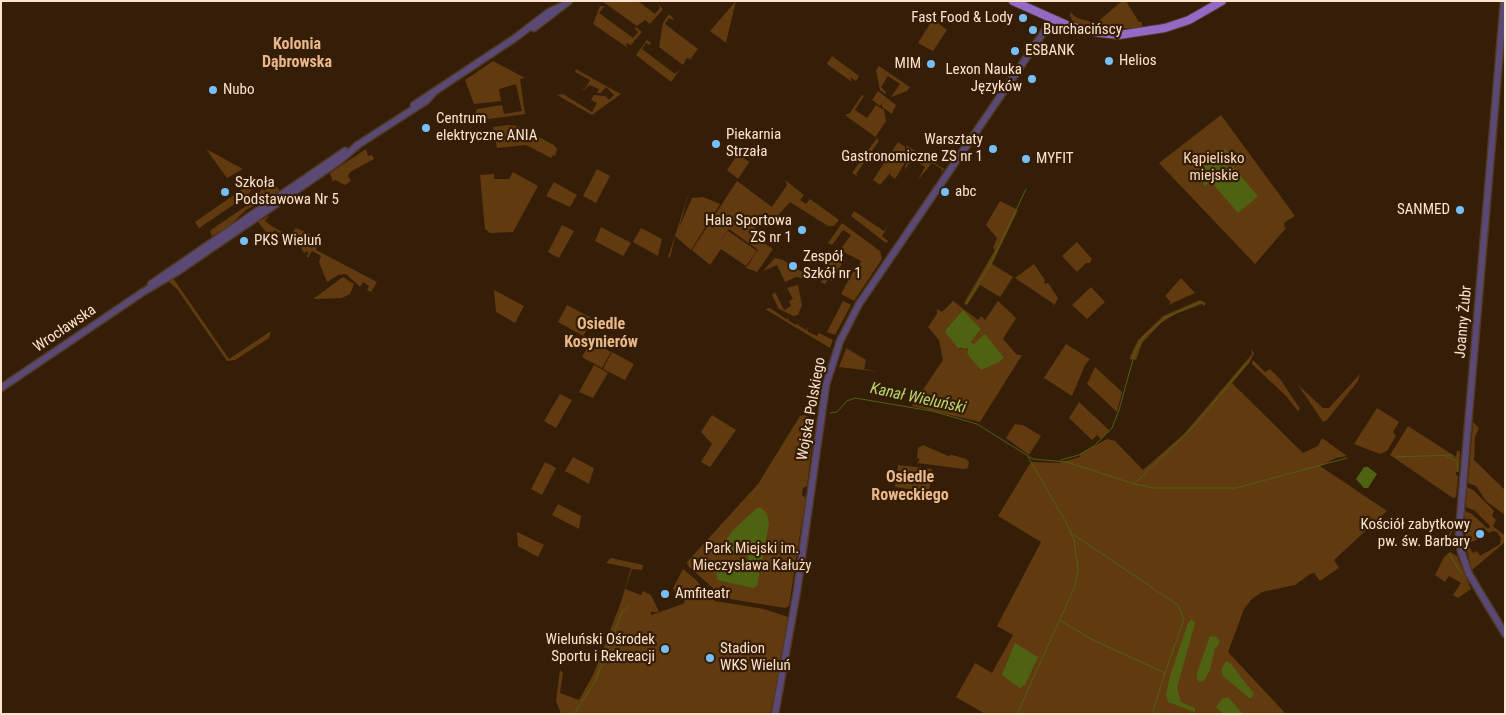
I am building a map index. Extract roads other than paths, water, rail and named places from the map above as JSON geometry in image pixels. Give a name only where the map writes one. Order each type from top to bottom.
[{"type":"main road","points":[[1013,1],[1052,20],[1100,33],[1135,34],[1176,25],[1222,1]]},
{"type":"street","name":"Joanny Żubr","points":[[1504,1],[1459,534],[1462,555],[1469,574],[1505,634]]},
{"type":"street","points":[[358,145],[409,110],[426,102],[434,92],[515,38],[523,35],[567,3]]},
{"type":"street","name":"Wojska Polskiego","points":[[775,714],[797,591],[825,392],[840,340],[859,304],[1052,20]]},
{"type":"street","name":"Wrocławska","points":[[1,388],[143,292],[187,258],[339,155],[358,145]]},
{"type":"street","name":"Wrocławska","points":[[143,292],[171,276],[326,170],[358,145]]},
{"type":"waterway","points":[[966,304],[991,263],[1026,189]]},
{"type":"waterway","points":[[1061,460],[1079,455],[1094,446],[1112,428],[1135,352],[1144,336],[1165,318],[1201,302]]},
{"type":"waterway","points":[[1134,484],[1194,426],[1248,362]]},
{"type":"waterway","name":"Kanał Wieluński","points":[[830,413],[837,412],[847,401],[855,398],[932,411],[977,424],[1033,459],[1067,462],[1134,484],[1154,488],[1236,488],[1347,458]]},
{"type":"waterway","name":"Kanał Wieluński","points":[[1396,457],[1452,455]]},
{"type":"waterway","points":[[1446,456],[1458,462],[1457,470]]},
{"type":"waterway","points":[[1017,714],[1075,586],[1078,569],[1074,540],[1067,524],[1028,457]]},
{"type":"waterway","points":[[1448,538],[1453,529],[1454,519]]},
{"type":"waterway","points":[[1071,533],[1178,605],[1184,619],[1165,673]]},
{"type":"waterway","points":[[1449,554],[1462,574]]},
{"type":"waterway","points":[[574,714],[595,682],[622,612],[628,607]]},
{"type":"waterway","points":[[1061,621],[1091,639],[1165,673],[1152,714]]},
{"type":"place","name":"Fast Food & Lody","points":[[1023,18]]},
{"type":"place","name":"Burchacińscy","points":[[1033,30]]},
{"type":"place","name":"ESBANK","points":[[1015,51]]},
{"type":"place","name":"Helios","points":[[1109,61]]},
{"type":"place","name":"MIM","points":[[931,64]]},
{"type":"place","name":"Lexon Nauka Języków","points":[[1032,79]]},
{"type":"place","name":"Nubo","points":[[213,90]]},
{"type":"place","name":"Centrum elektryczne ANIA","points":[[426,128]]},
{"type":"place","name":"Piekarnia Strzała","points":[[716,144]]},
{"type":"place","name":"Warsztaty Gastronomiczne ZS nr 1","points":[[993,149]]},
{"type":"place","name":"MYFIT","points":[[1026,159]]},
{"type":"place","name":"Szkoła Podstawowa Nr 5","points":[[225,192]]},
{"type":"place","name":"abc","points":[[945,192]]},
{"type":"place","name":"SANMED","points":[[1460,210]]},
{"type":"place","name":"Hala Sportowa ZS nr 1","points":[[802,230]]},
{"type":"place","name":"PKS Wieluń","points":[[244,241]]},
{"type":"place","name":"Zespół Szkół nr 1","points":[[793,266]]},
{"type":"place","name":"Kościół zabytkowy pw. św. Barbary","points":[[1480,534]]},
{"type":"place","name":"Amfiteatr","points":[[665,594]]},
{"type":"place","name":"Wieluński Ośrodek Sportu i Rekreacji","points":[[665,649]]},
{"type":"place","name":"Stadion WKS Wieluń","points":[[710,658]]},
{"type":"district","name":"Kolonia Dąbrowska","points":[[297,54]]},
{"type":"district","name":"Osiedle Kosynierów","points":[[601,334]]},
{"type":"district","name":"Osiedle Roweckiego","points":[[910,487]]},
{"type":"park label","name":"Kąpielisko miejskie","points":[[1214,168]]},
{"type":"park label","name":"Park Miejski im. Mieczysława Kałuży","points":[[752,558]]}]
